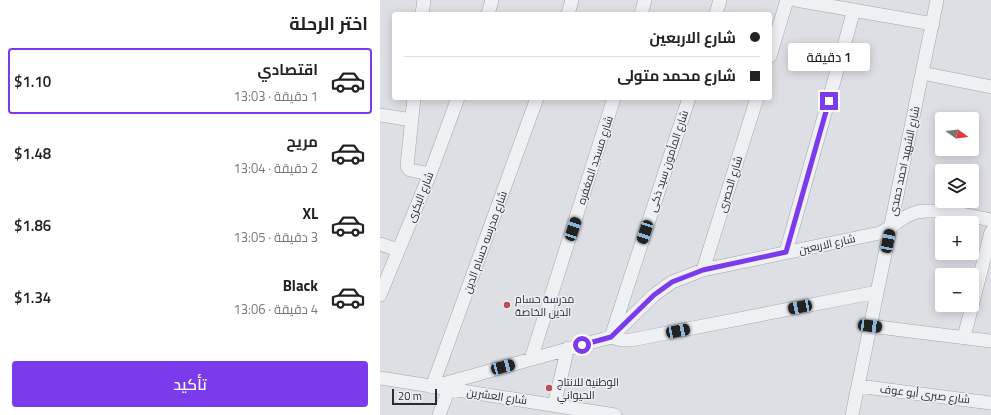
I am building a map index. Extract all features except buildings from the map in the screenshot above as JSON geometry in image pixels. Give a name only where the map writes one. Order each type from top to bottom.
[{"type":"street","points":[[422,12],[424,0]]},
{"type":"street","points":[[489,12],[492,0]]},
{"type":"street","points":[[569,12],[572,0]]},
{"type":"street","points":[[642,12],[645,0]]},
{"type":"street","points":[[717,12],[720,0]]},
{"type":"street","points":[[772,49],[787,0]]},
{"type":"street","points":[[796,0],[933,24]]},
{"type":"street","name":"شارع الشهيد احمد حمدى","points":[[852,415],[937,0]]},
{"type":"street","points":[[786,252],[854,10]]},
{"type":"street","points":[[922,73],[991,87]]},
{"type":"street","points":[[414,100],[407,166],[410,170],[430,174]]},
{"type":"street","name":"شارع البكرى","points":[[380,295],[430,174],[457,100]]},
{"type":"street","name":"شارع مدرسه حسام الدين","points":[[432,387],[536,100]]},
{"type":"street","name":"شارع مسجد المغفره","points":[[531,359],[613,100]]},
{"type":"street","name":"شارع المأمون سيد ذكى","points":[[611,337],[687,100]]},
{"type":"street","name":"شارع الحصرى","points":[[703,270],[756,100]]},
{"type":"street","points":[[380,115],[412,120]]},
{"type":"street","name":"شارع الاربعين","points":[[611,337],[654,295],[672,282],[703,270],[880,233],[916,212],[936,211],[991,220]]},
{"type":"street","points":[[964,337],[991,232]]},
{"type":"street","points":[[380,244],[398,250]]},
{"type":"street","name":"شارع الاربعين","points":[[432,387],[611,337],[622,340],[631,340],[877,292]]},
{"type":"street","points":[[870,326],[964,337],[991,342]]},
{"type":"street","points":[[554,405],[568,348]]},
{"type":"street","name":"شارع العشرين","points":[[380,378],[554,405],[590,413],[615,415]]},
{"type":"street","name":"شارع صبرى أبو عوف","points":[[858,386],[991,403]]},
{"type":"street","points":[[439,415],[448,389]]},
{"type":"place","name":"مدرسة حسام الدين الخاصة","points":[[507,305]]},
{"type":"place","name":"الوطنية للانتاج الحيواني","points":[[549,388]]},
{"type":"route","points":[[582,345],[611,337],[654,295],[672,282],[703,270],[786,252],[829,101]]}]
